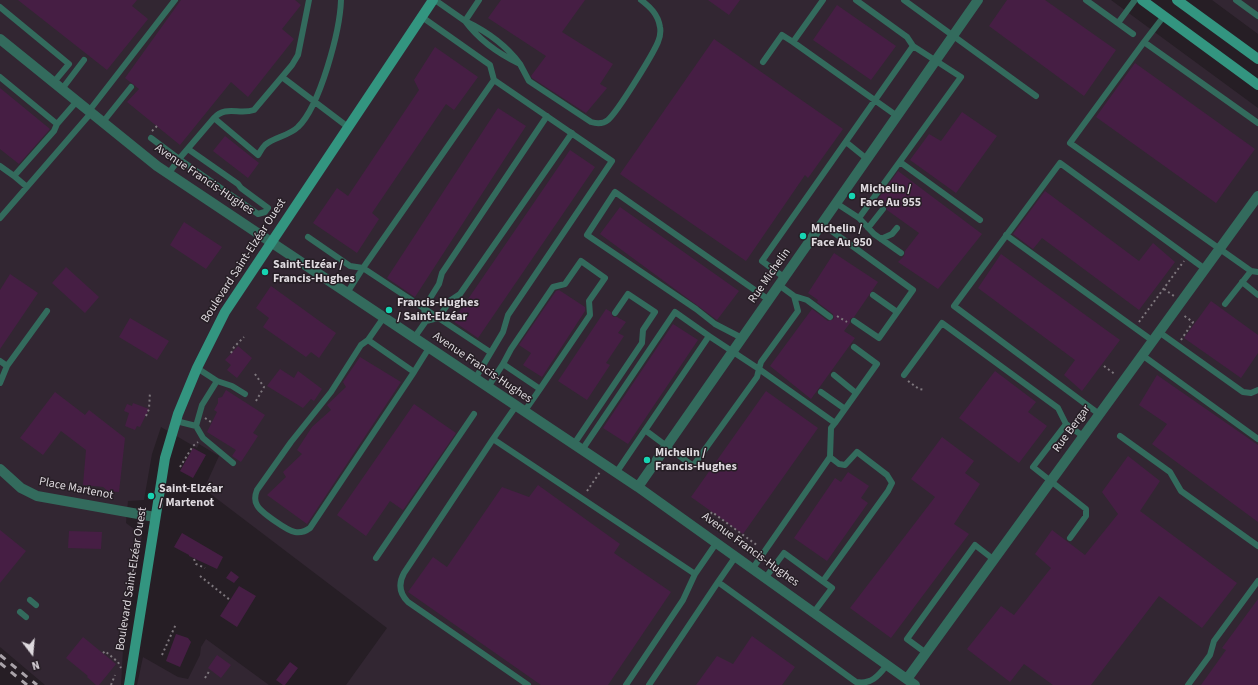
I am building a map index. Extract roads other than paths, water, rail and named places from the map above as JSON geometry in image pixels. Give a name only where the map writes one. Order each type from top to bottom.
[{"type":"street","name":"Boulevard Saint-Elzéar Ouest","points":[[129,685],[165,458],[176,420],[197,368],[225,312],[434,0]]},
{"type":"street","name":"Rue Michelin","points":[[638,488],[978,0]]},
{"type":"street","points":[[1142,0],[1258,85]]},
{"type":"street","points":[[1177,0],[1258,59]]},
{"type":"street","name":"Avenue Francis-Hughes","points":[[0,39],[147,159],[578,447],[717,542],[887,665],[906,682],[915,685]]},
{"type":"street","name":"Rue Bergar","points":[[906,682],[993,559],[1258,196]]},
{"type":"street","name":"Place Martenot","points":[[0,468],[20,488],[43,498],[155,517]]},
{"type":"lane","points":[[0,218],[90,112],[175,0]]},
{"type":"lane","points":[[168,173],[214,118],[224,110],[245,112],[254,110],[282,77],[298,55],[309,0]]},
{"type":"lane","points":[[214,118],[258,155],[266,144],[297,128],[309,112],[328,64],[335,43],[341,0]]},
{"type":"lane","points":[[434,0],[478,28],[511,52],[520,64],[529,81],[588,121],[596,124],[605,122],[611,116],[637,78],[659,39],[660,27],[656,16],[641,0]]},
{"type":"lane","points":[[465,21],[479,0]]},
{"type":"lane","points":[[793,42],[823,0]]},
{"type":"lane","points":[[856,0],[907,37],[913,46],[961,77],[859,218]]},
{"type":"lane","points":[[904,0],[1036,96]]},
{"type":"lane","points":[[1086,0],[1133,34]]},
{"type":"lane","points":[[1118,23],[1135,0]]},
{"type":"lane","points":[[1236,0],[1258,16]]},
{"type":"lane","points":[[0,7],[69,64],[62,72],[58,86]]},
{"type":"lane","points":[[1164,16],[1070,143],[1251,271],[1258,272]]},
{"type":"lane","points":[[422,17],[490,65],[494,80],[612,161],[508,315],[503,332],[490,352],[485,365],[475,379]]},
{"type":"lane","points":[[763,62],[782,35],[897,116]]},
{"type":"lane","points":[[1144,42],[1258,124]]},
{"type":"lane","points":[[645,430],[660,441],[666,448],[693,466],[757,377],[762,362],[798,311],[794,296],[782,281],[762,261],[846,142],[874,99],[913,46]]},
{"type":"lane","points":[[58,86],[70,78],[84,60]]},
{"type":"lane","points":[[62,72],[70,78]]},
{"type":"lane","points":[[0,77],[57,124]]},
{"type":"lane","points":[[282,77],[348,127]]},
{"type":"lane","points":[[347,293],[494,80]]},
{"type":"lane","points":[[103,122],[131,87]]},
{"type":"lane","points":[[14,176],[54,131],[57,124],[77,101]]},
{"type":"lane","points":[[426,321],[424,308],[439,284],[442,273],[547,116]]},
{"type":"lane","points":[[414,338],[426,321],[438,318],[451,300],[460,294],[572,133]]},
{"type":"lane","points":[[151,138],[179,160],[258,214],[265,212],[268,208],[241,188],[238,184],[188,149]]},
{"type":"lane","points":[[846,142],[868,158]]},
{"type":"lane","points":[[900,162],[980,220]]},
{"type":"lane","points":[[1099,414],[954,306],[1060,163],[1205,269]]},
{"type":"lane","points":[[0,166],[27,187]]},
{"type":"lane","points":[[742,338],[709,321],[696,310],[587,235],[615,192],[769,300]]},
{"type":"lane","points":[[836,203],[859,218],[881,239],[901,253]]},
{"type":"lane","points":[[868,228],[883,209]]},
{"type":"lane","points":[[822,224],[913,290],[879,338],[856,322]]},
{"type":"lane","points":[[881,239],[892,234],[897,228]]},
{"type":"lane","points":[[1006,235],[1152,341]]},
{"type":"lane","points":[[308,238],[350,266],[363,268],[490,352]]},
{"type":"lane","points":[[488,387],[552,287],[565,284],[581,261],[605,278],[589,301],[590,315],[540,389],[494,439],[401,579],[400,589],[402,595],[408,602],[528,685]]},
{"type":"lane","points":[[1225,304],[1251,271]]},
{"type":"lane","points":[[1242,282],[1258,295]]},
{"type":"lane","points":[[578,447],[642,343],[643,330],[655,312],[628,294],[615,313]]},
{"type":"lane","points":[[872,295],[897,312]]},
{"type":"lane","points":[[794,296],[808,300],[830,317]]},
{"type":"lane","points":[[0,383],[7,366],[47,312]]},
{"type":"lane","points":[[578,447],[675,312],[835,423]]},
{"type":"lane","points":[[384,317],[368,340],[361,345],[331,392],[279,458],[257,490],[255,496],[256,504],[264,513],[294,532],[303,532],[310,528],[429,348]]},
{"type":"lane","points":[[904,375],[942,323],[1058,408],[1066,424],[1083,436]]},
{"type":"lane","points":[[1159,332],[1243,392],[1250,393],[1258,390]]},
{"type":"lane","points":[[616,473],[708,336]]},
{"type":"lane","points":[[368,340],[414,372]]},
{"type":"lane","points":[[753,568],[830,457],[831,428],[877,364],[854,347]]},
{"type":"lane","points":[[1142,355],[1258,439]]},
{"type":"lane","points":[[0,361],[7,366]]},
{"type":"lane","points":[[503,364],[540,389]]},
{"type":"lane","points":[[197,368],[217,381],[232,386],[245,394]]},
{"type":"lane","points":[[834,375],[856,392]]},
{"type":"lane","points":[[196,426],[202,405],[217,381]]},
{"type":"lane","points":[[821,392],[845,409]]},
{"type":"lane","points":[[376,558],[474,414]]},
{"type":"lane","points":[[176,420],[196,426],[203,438],[234,463]]},
{"type":"lane","points":[[1066,424],[1033,468],[1051,480],[1087,510],[1085,518],[1070,538]]},
{"type":"lane","points":[[1120,436],[1170,472],[1181,491],[1258,546]]},
{"type":"lane","points":[[494,439],[695,574]]},
{"type":"lane","points":[[823,581],[891,486],[889,476],[857,452],[845,465],[839,464],[830,457]]},
{"type":"lane","points":[[626,685],[683,600],[695,574],[717,542]]},
{"type":"lane","points":[[926,653],[907,639],[975,545],[993,559]]},
{"type":"lane","points":[[766,577],[784,553],[823,581],[832,588],[814,612]]},
{"type":"lane","points":[[649,685],[736,556]]},
{"type":"lane","points":[[1188,685],[1210,655],[1214,641],[1258,581]]},
{"type":"lane","points":[[718,582],[856,682],[864,685],[875,681],[887,665]]},
{"type":"lane","points":[[30,600],[36,605]]},
{"type":"lane","points":[[20,612],[26,617]]},
{"type":"railway","points":[[0,655],[37,685]]},
{"type":"railway","points":[[0,663],[27,685]]},
{"type":"place","name":"Michelin / Face Au 955","points":[[852,196]]},
{"type":"place","name":"Michelin / Face Au 950","points":[[803,236]]},
{"type":"place","name":"Saint-Elzéar / Francis-Hughes","points":[[265,272]]},
{"type":"place","name":"Francis-Hughes / Saint-Elzéar","points":[[389,310]]},
{"type":"place","name":"Michelin / Francis-Hughes","points":[[647,460]]},
{"type":"place","name":"Saint-Elzéar / Martenot","points":[[151,496]]}]
